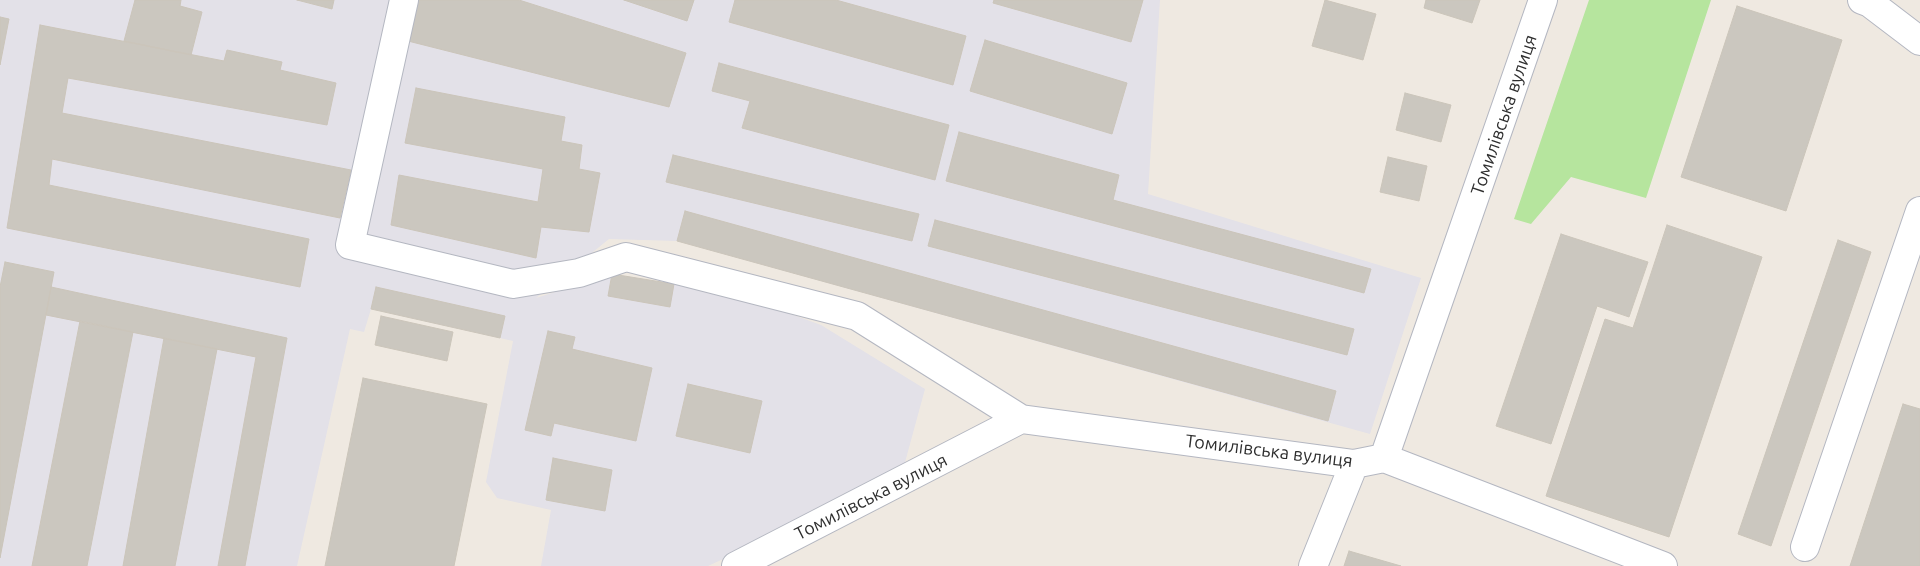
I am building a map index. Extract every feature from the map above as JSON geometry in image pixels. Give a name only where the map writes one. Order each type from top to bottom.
[{"type":"street","points":[[404,0],[350,245],[513,284],[579,273],[626,258],[857,316],[1021,419]]},
{"type":"street","name":"Томилівська вулиця","points":[[736,566],[1021,419],[1354,464],[1384,458],[1543,0]]},
{"type":"street","points":[[1862,0],[1877,8],[1920,41]]},
{"type":"street","points":[[1805,547],[1920,211]]},
{"type":"street","points":[[1384,458],[1663,566]]},
{"type":"street","points":[[1313,566],[1354,464]]},
{"type":"shaded area","points":[[0,0],[1160,0],[1148,194],[1421,278],[1370,434],[677,241],[609,239],[536,298],[612,274],[674,284],[785,312],[821,325],[925,389],[901,477],[708,566],[541,566],[551,510],[497,498],[486,482],[513,341],[371,309],[364,332],[350,329],[297,566],[0,566]]},
{"type":"green space","points":[[1589,0],[1711,0],[1646,198],[1571,177],[1531,224],[1514,219]]},
{"type":"building","points":[[135,0],[181,0],[180,6],[202,12],[191,55],[124,41]]},
{"type":"building","points":[[297,0],[334,0],[332,9]]},
{"type":"building","points":[[415,0],[519,0],[686,53],[669,107],[408,41]]},
{"type":"building","points":[[624,0],[694,0],[687,21]]},
{"type":"building","points":[[735,0],[836,0],[966,36],[953,85],[729,22]]},
{"type":"building","points":[[994,0],[1143,0],[1131,42],[993,3]]},
{"type":"building","points":[[1325,0],[1376,14],[1363,60],[1312,46]]},
{"type":"building","points":[[1426,0],[1480,0],[1472,23],[1424,8]]},
{"type":"building","points":[[1737,6],[1842,40],[1786,211],[1681,177]]},
{"type":"building","points":[[0,17],[9,19],[0,65]]},
{"type":"building","points":[[40,25],[224,61],[227,50],[282,62],[280,70],[336,83],[327,125],[68,78],[62,113],[351,170],[340,218],[52,159],[49,185],[309,239],[300,287],[7,228]]},
{"type":"building","points":[[985,40],[1127,83],[1112,134],[970,91]]},
{"type":"building","points":[[719,63],[949,125],[935,180],[742,128],[750,101],[712,91]]},
{"type":"building","points":[[416,88],[565,117],[561,141],[582,145],[579,169],[600,173],[589,232],[541,227],[536,258],[391,225],[399,175],[538,202],[543,169],[405,143]]},
{"type":"building","points":[[1405,93],[1451,105],[1441,142],[1396,130]]},
{"type":"building","points":[[959,132],[1119,175],[1113,200],[1371,269],[1364,293],[946,181]]},
{"type":"building","points":[[673,155],[919,214],[912,241],[666,182]]},
{"type":"building","points":[[1388,157],[1427,166],[1419,201],[1380,192]]},
{"type":"building","points":[[685,211],[1336,391],[1328,421],[677,241]]},
{"type":"building","points":[[935,220],[1354,329],[1347,355],[928,246]]},
{"type":"building","points":[[1667,225],[1762,257],[1669,537],[1546,496],[1605,319],[1633,328]]},
{"type":"building","points":[[1561,234],[1648,262],[1629,317],[1597,306],[1551,444],[1496,426]]},
{"type":"building","points":[[1838,240],[1871,252],[1771,546],[1738,534]]},
{"type":"building","points":[[5,262],[54,272],[0,558],[0,287]]},
{"type":"building","points":[[612,274],[674,284],[670,307],[608,296]]},
{"type":"building","points":[[51,287],[287,338],[245,566],[218,566],[256,357],[46,315]]},
{"type":"building","points":[[376,287],[505,316],[500,338],[371,309]]},
{"type":"building","points":[[381,316],[453,332],[447,361],[375,345]]},
{"type":"building","points":[[80,321],[133,332],[87,566],[32,566]]},
{"type":"building","points":[[548,331],[575,337],[572,349],[652,368],[636,441],[554,423],[551,436],[525,430]]},
{"type":"building","points":[[164,338],[217,349],[175,566],[123,566]]},
{"type":"building","points":[[363,378],[487,404],[454,566],[325,566]]},
{"type":"building","points":[[688,384],[762,401],[750,453],[676,436]]},
{"type":"building","points":[[1903,404],[1920,409],[1920,566],[1850,566]]},
{"type":"building","points":[[553,458],[612,470],[605,511],[546,500]]},
{"type":"building","points":[[1349,551],[1401,566],[1344,566]]}]
